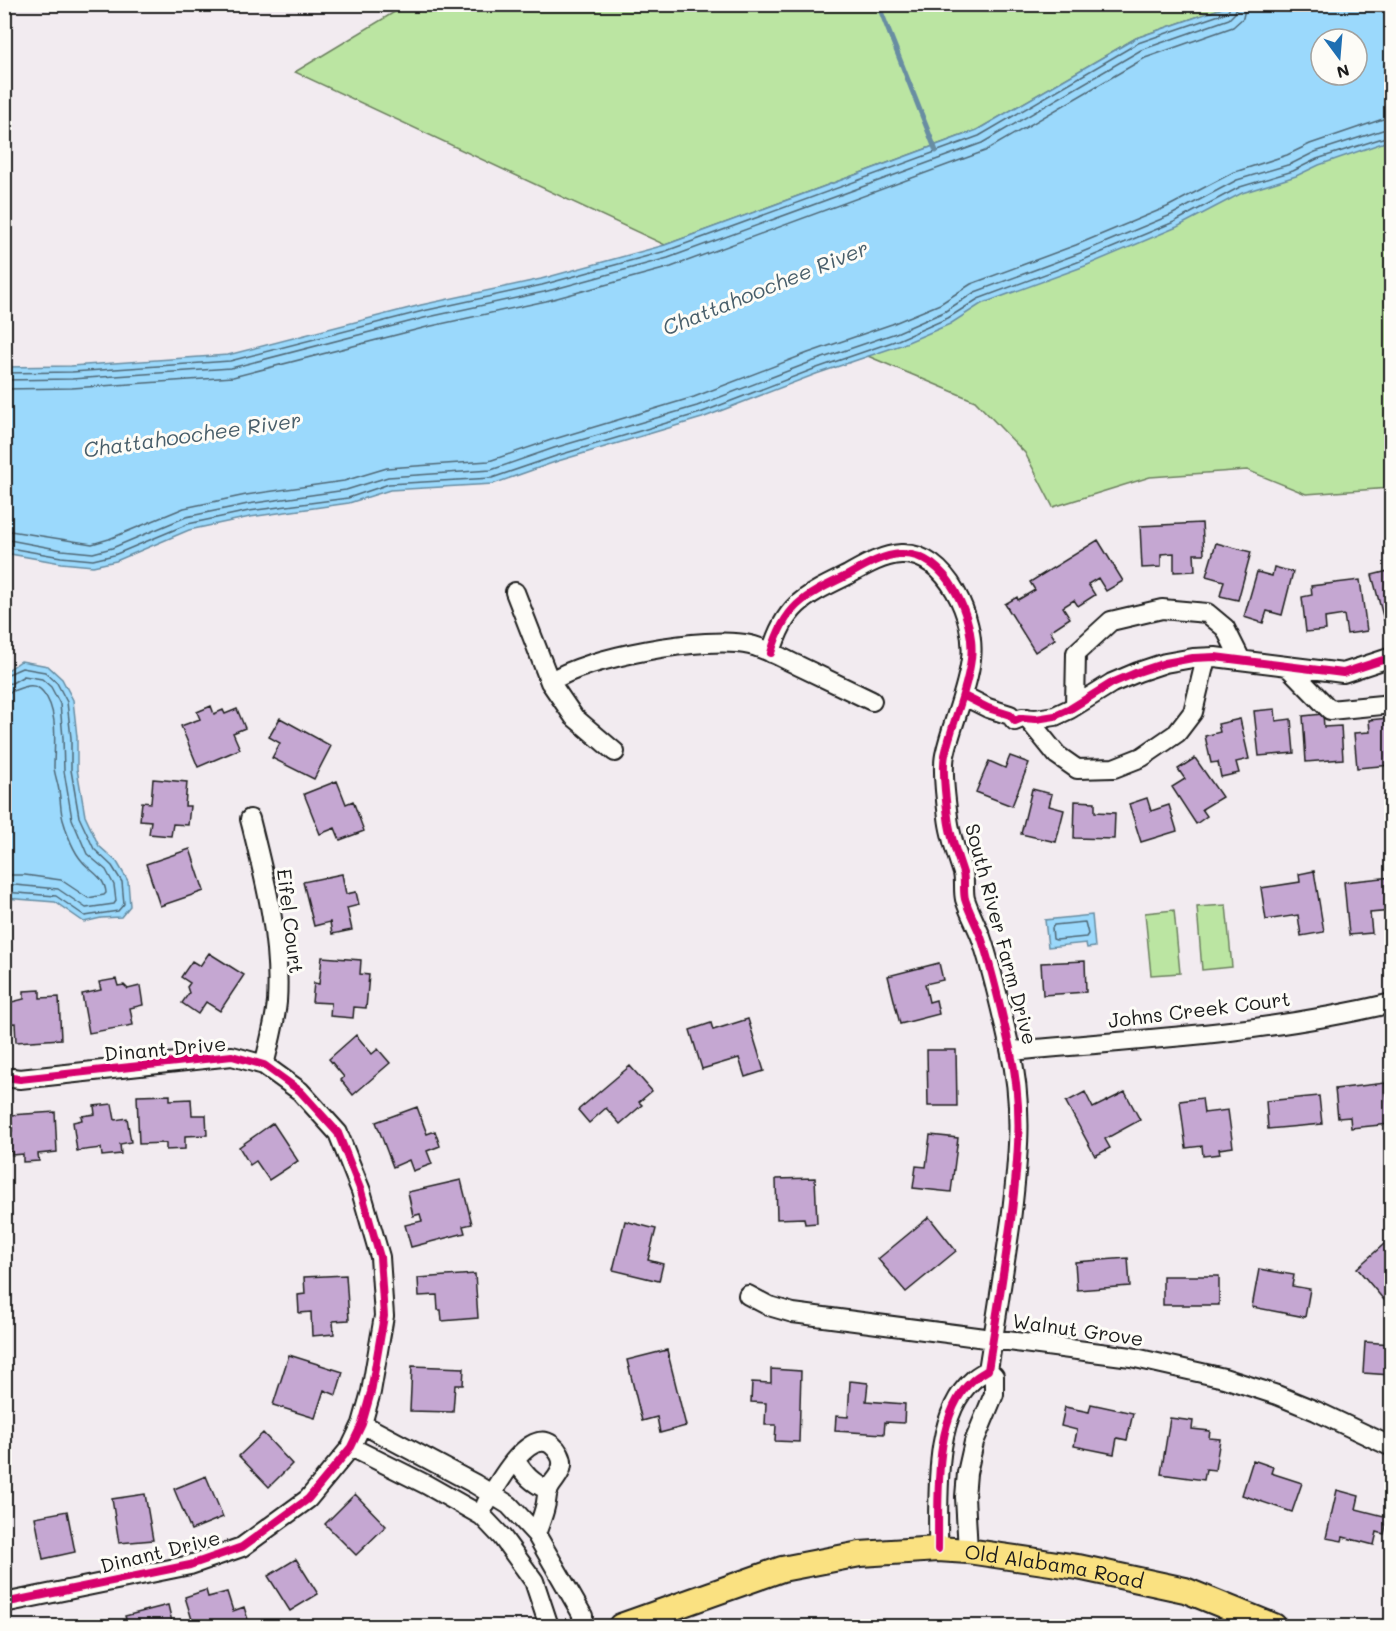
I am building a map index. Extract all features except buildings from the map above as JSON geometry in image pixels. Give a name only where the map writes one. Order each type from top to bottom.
[{"type":"main road","name":"Old Alabama Road","points":[[621,1626],[782,1569],[860,1554],[938,1549],[968,1551],[1078,1567],[1185,1590],[1274,1626]]},
{"type":"street","name":"South River Farm Drive","points":[[771,653],[785,619],[808,595],[878,559],[899,554],[915,555],[929,560],[940,569],[954,589],[965,613],[972,657],[964,696],[944,757],[948,820],[964,876],[964,896],[981,938],[1011,1051],[1020,1127],[1019,1157],[1001,1294],[988,1370],[994,1376],[994,1394],[975,1442],[967,1473],[965,1497],[968,1551]]},
{"type":"street","points":[[515,591],[550,682],[574,717],[615,752]]},
{"type":"street","points":[[1075,706],[1076,653],[1111,621],[1162,609],[1206,613],[1225,628],[1241,660]]},
{"type":"street","points":[[550,682],[559,676],[595,662],[671,647],[733,642],[771,653],[872,701]]},
{"type":"street","points":[[964,696],[988,708],[1010,715],[1015,721],[1055,716],[1112,683],[1165,663],[1206,658],[1241,660],[1343,673],[1392,657]]},
{"type":"street","points":[[1027,718],[1057,754],[1077,769],[1114,768],[1142,757],[1177,733],[1193,712],[1206,658]]},
{"type":"street","points":[[1287,666],[1330,710],[1392,704]]},
{"type":"street","name":"Eifel Court","points":[[250,819],[267,885],[277,955],[277,1003],[264,1065]]},
{"type":"street","name":"Johns Creek Court","points":[[1011,1051],[1179,1036],[1278,1024],[1392,1003]]},
{"type":"street","name":"Dinant Drive","points":[[4,1077],[20,1079],[232,1056],[264,1065],[300,1091],[338,1133],[361,1191],[380,1257],[384,1316],[371,1392],[362,1424],[351,1447],[308,1499],[242,1547],[190,1565],[4,1603]]},
{"type":"street","name":"Walnut Grove","points":[[748,1295],[770,1306],[793,1313],[1131,1357],[1224,1378],[1277,1395],[1316,1411],[1392,1447]]},
{"type":"street","points":[[938,1549],[941,1450],[944,1431],[951,1412],[963,1391],[973,1380],[988,1370]]},
{"type":"street","points":[[362,1424],[509,1505],[536,1534],[556,1567],[583,1616],[580,1626]]},
{"type":"street","points":[[482,1516],[491,1494],[520,1453],[534,1443],[542,1441],[550,1443],[558,1450],[563,1462],[560,1474],[548,1490],[536,1534]]},
{"type":"street","points":[[351,1447],[482,1516],[502,1537],[534,1581],[549,1626]]},
{"type":"street","points":[[515,1460],[534,1484],[548,1490]]},
{"type":"street","points":[[534,1581],[556,1567]]},
{"type":"green space","points":[[406,5],[1231,5],[1136,38],[977,130],[665,245],[295,72]]},
{"type":"green space","points":[[1391,104],[1391,488],[1306,494],[1247,470],[1150,477],[1053,507],[1025,453],[975,401],[808,331]]},
{"type":"green space","points":[[1226,905],[1232,967],[1202,970],[1197,907]]},
{"type":"green space","points":[[1174,910],[1180,973],[1151,975],[1145,913]]},
{"type":"water","name":"Chattahoochee River","points":[[1231,5],[1391,5],[1391,140],[1319,165],[1296,176],[1242,193],[1177,227],[1085,266],[981,304],[950,324],[901,345],[816,374],[702,418],[558,461],[493,484],[390,490],[349,503],[250,517],[189,530],[116,561],[93,566],[5,553],[5,367],[71,366],[228,355],[421,305],[541,279],[665,245],[977,130],[1136,38]]},
{"type":"water","points":[[21,661],[48,666],[62,679],[73,700],[77,737],[77,769],[85,816],[99,846],[117,862],[128,881],[130,906],[121,917],[84,922],[55,902],[5,898],[5,672]]},
{"type":"water","points":[[1092,915],[1095,947],[1087,948],[1086,943],[1048,947],[1045,920]]},
{"type":"waterway","points":[[878,4],[936,151]]},
{"type":"cycle path","points":[[771,653],[790,612],[808,596],[880,559],[901,554],[917,556],[932,564],[945,576],[955,591],[969,626],[971,659],[945,755],[945,794],[950,832],[964,876],[965,899],[985,950],[1010,1049],[1017,1092],[1018,1134],[1011,1220],[988,1370],[975,1379],[960,1395],[950,1414],[944,1436],[940,1459],[938,1549]]},
{"type":"cycle path","points":[[964,696],[988,708],[1010,715],[1015,721],[1022,718],[1036,719],[1055,716],[1112,683],[1138,672],[1165,663],[1193,658],[1215,657],[1343,673],[1392,657]]},
{"type":"cycle path","points":[[4,1077],[20,1079],[232,1056],[264,1065],[300,1091],[338,1133],[361,1191],[380,1257],[384,1316],[371,1392],[362,1424],[351,1447],[308,1499],[242,1547],[190,1565],[4,1603]]}]
